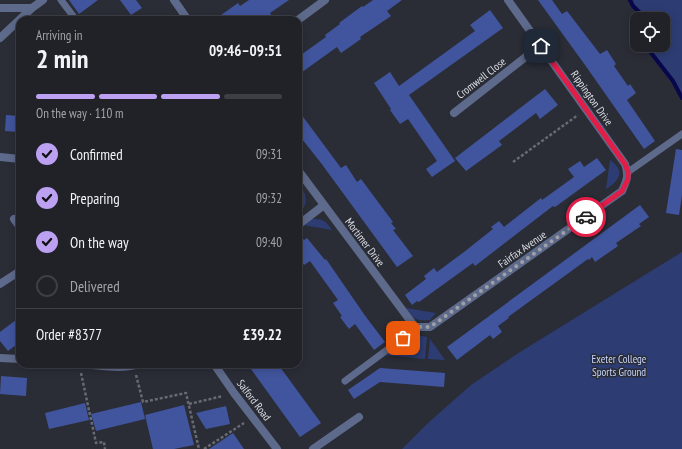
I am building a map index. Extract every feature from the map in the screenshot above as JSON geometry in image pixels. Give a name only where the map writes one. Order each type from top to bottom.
[{"type":"street","points":[[23,16],[43,0]]},
{"type":"street","points":[[174,0],[185,16]]},
{"type":"street","points":[[302,17],[325,0]]},
{"type":"street","name":"Rippington Drive","points":[[508,0],[625,164],[628,172]]},
{"type":"street","points":[[0,8],[32,8]]},
{"type":"street","points":[[0,38],[16,23]]},
{"type":"street","name":"Cromwell Close","points":[[454,112],[541,46]]},
{"type":"street","points":[[0,157],[16,159]]},
{"type":"street","name":"Fairfax Avenue","points":[[415,327],[430,327],[622,191],[628,179],[628,172]]},
{"type":"street","name":"Mortimer Drive","points":[[302,175],[415,327]]},
{"type":"street","points":[[302,222],[324,205]]},
{"type":"street","points":[[0,284],[16,274]]},
{"type":"street","points":[[0,358],[16,359]]},
{"type":"street","name":"Salford Road","points":[[217,368],[277,449]]},
{"type":"street","points":[[313,449],[360,417]]},
{"type":"lane","points":[[61,0],[73,16]]},
{"type":"lane","points":[[628,172],[682,134]]},
{"type":"lane","points":[[345,381],[403,338],[415,327]]},
{"type":"path","points":[[513,162],[586,109]]},
{"type":"path","points":[[80,368],[96,443],[104,442],[105,449]]},
{"type":"path","points":[[137,368],[143,402],[186,393],[199,449]]},
{"type":"path","points":[[189,404],[234,393]]},
{"type":"path","points":[[204,449],[253,417]]},
{"type":"green space","points":[[633,0],[682,0],[682,98],[678,88],[650,52],[670,52],[670,12],[642,12],[633,3]]},
{"type":"green space","points":[[610,160],[618,168],[619,176],[611,186],[606,189]]},
{"type":"green space","points":[[302,189],[306,199],[302,210]]},
{"type":"green space","points":[[310,219],[323,220],[332,230],[303,225]]},
{"type":"green space","name":"Exeter College Sports Ground","points":[[682,252],[682,449],[402,449],[428,423],[471,385],[520,352]]},
{"type":"green space","points":[[406,308],[436,313],[430,320],[418,320],[411,315]]},
{"type":"green space","points":[[410,334],[427,337],[425,359],[384,355]]},
{"type":"green space","points":[[430,339],[445,360],[428,359]]},
{"type":"building","points":[[69,0],[98,0],[79,14]]},
{"type":"building","points":[[120,0],[136,0],[142,8],[131,15]]},
{"type":"building","points":[[249,0],[289,0],[270,13],[272,16],[220,16],[238,3],[240,6]]},
{"type":"building","points":[[373,0],[402,0],[387,11],[391,16],[360,37],[361,39],[341,53],[337,47],[302,72],[302,54],[326,37],[325,35],[340,24],[339,23],[362,6],[363,7]]},
{"type":"building","points":[[538,0],[552,0],[562,14],[567,11],[600,54],[607,50],[616,64],[614,66],[628,86],[630,84],[636,93],[627,100],[655,141],[644,149]]},
{"type":"building","points":[[490,10],[503,28],[409,95],[455,161],[432,177],[426,169],[437,161],[408,119],[400,124],[374,83],[390,72],[399,86],[475,31],[470,25]]},
{"type":"building","points":[[545,89],[558,105],[540,119],[536,113],[499,141],[502,145],[466,171],[455,158]]},
{"type":"building","points":[[6,115],[16,116],[16,132],[5,131]]},
{"type":"building","points":[[302,115],[341,168],[346,165],[357,182],[361,179],[393,222],[391,223],[396,229],[393,230],[413,256],[397,267],[302,139]]},
{"type":"building","points":[[676,149],[682,150],[682,195],[679,215],[666,213]]},
{"type":"building","points":[[597,158],[606,170],[555,207],[553,206],[475,266],[473,263],[419,302],[417,301],[412,305],[405,295],[426,279],[424,276],[434,268],[437,272],[493,229],[491,227],[499,221],[504,227],[541,198],[542,200],[574,177],[568,169],[580,161],[584,167]]},
{"type":"building","points":[[640,205],[649,217],[639,224],[641,226],[616,243],[618,246],[595,262],[592,257],[589,260],[588,259],[508,317],[509,318],[498,326],[502,332],[493,339],[490,335],[457,360],[447,347]]},
{"type":"building","points":[[302,238],[304,240],[307,238],[325,260],[326,259],[385,342],[374,350],[355,324],[349,329],[340,317],[342,316],[333,303],[338,300],[310,261],[304,265],[302,262]]},
{"type":"building","points":[[16,320],[16,345],[8,351],[0,341],[0,332]]},
{"type":"building","points":[[281,368],[321,423],[300,437],[251,369]]},
{"type":"building","points":[[380,368],[445,373],[444,387],[380,382],[354,399],[348,390]]},
{"type":"building","points":[[1,376],[27,378],[26,396],[0,394]]},
{"type":"building","points":[[141,402],[145,419],[96,431],[91,414]]},
{"type":"building","points":[[85,403],[89,420],[49,429],[45,413]]},
{"type":"building","points":[[184,405],[194,445],[174,449],[153,449],[145,415]]},
{"type":"building","points":[[226,406],[230,424],[206,429],[196,413]]},
{"type":"building","points":[[233,433],[244,449],[209,449]]},
{"type":"waterway","points":[[630,0],[639,12]]},
{"type":"waterway","points":[[650,52],[673,81],[682,98]]},
{"type":"way so far","points":[[403,338],[415,327],[430,327],[586,217]]},
{"type":"route","points":[[541,46],[625,164],[628,172],[628,179],[622,191],[586,217]]}]
